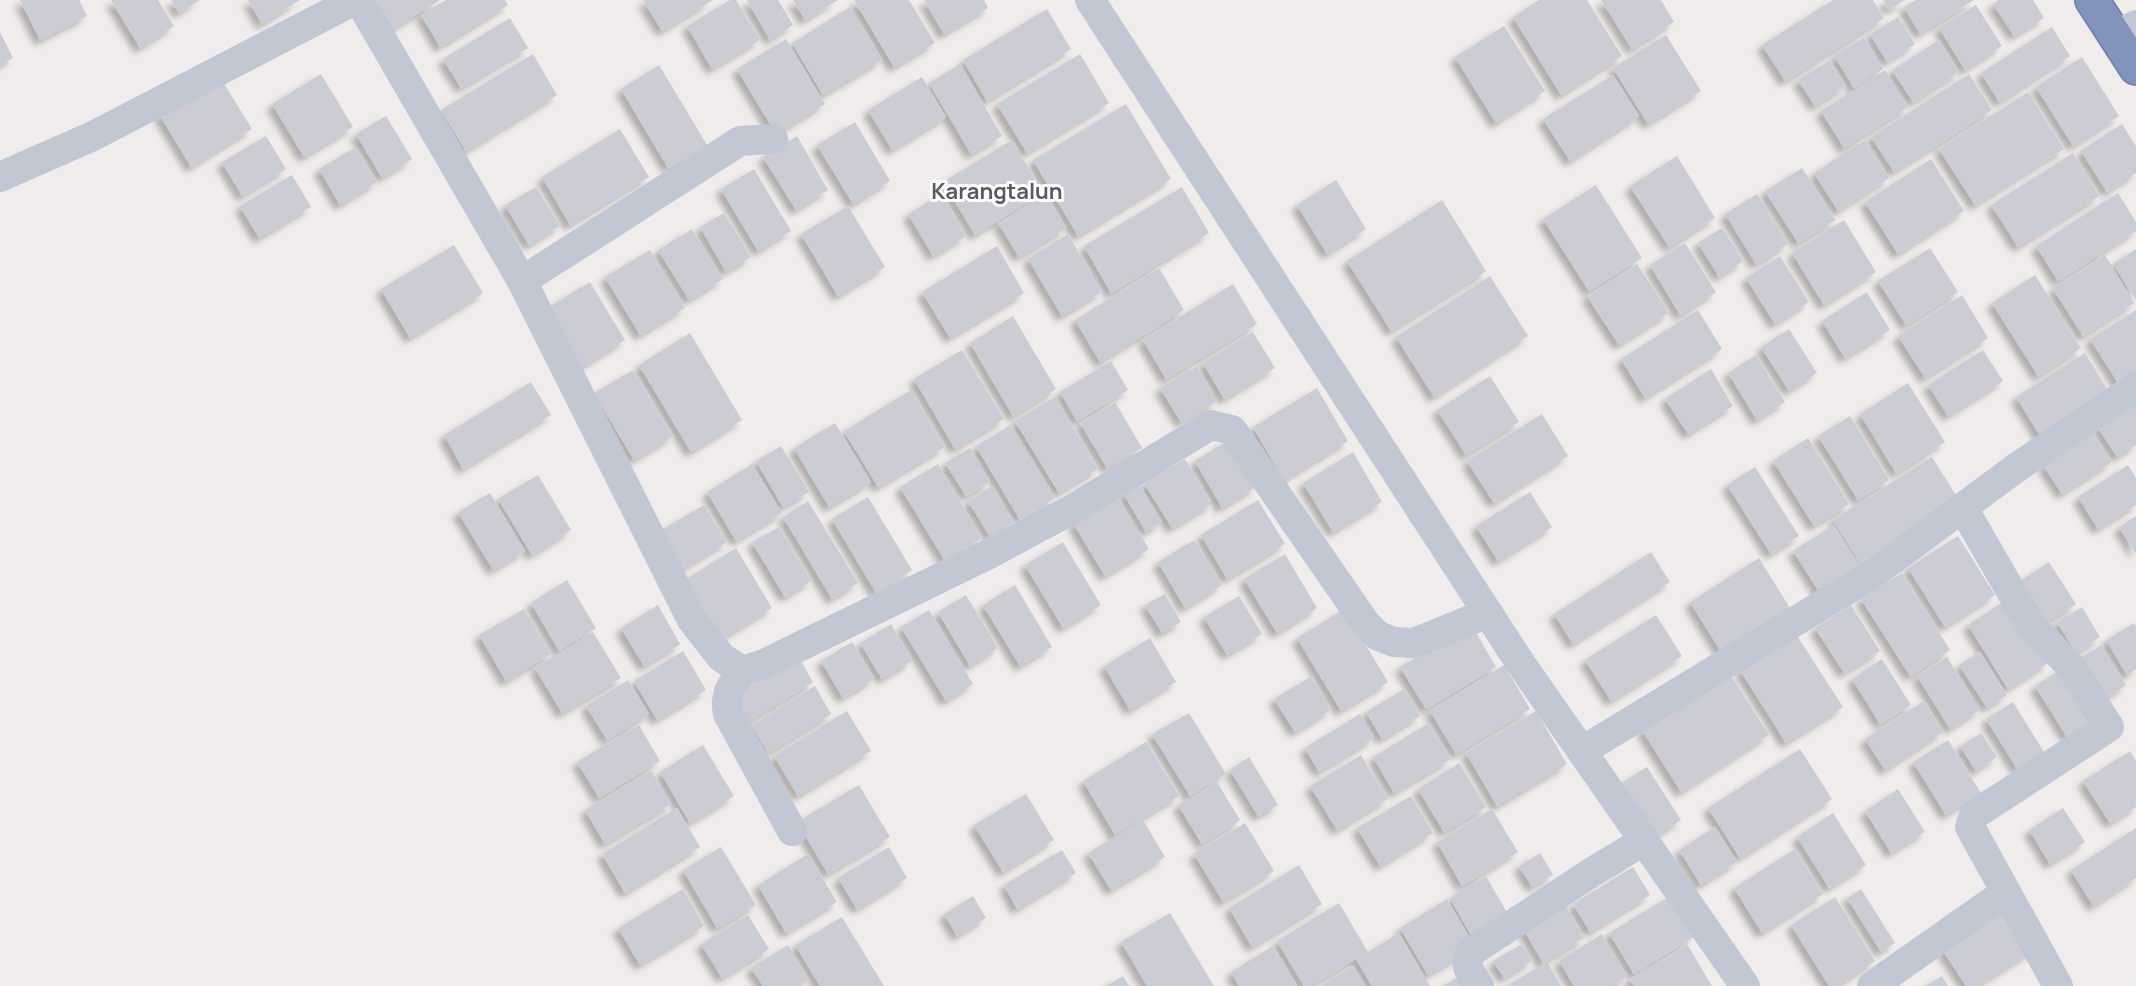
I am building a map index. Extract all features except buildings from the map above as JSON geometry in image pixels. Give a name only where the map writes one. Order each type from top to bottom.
[{"type":"highway","points":[[2092,0],[2126,31],[2136,68]]},
{"type":"street","points":[[0,177],[93,136],[357,0],[522,281],[692,620],[721,657],[742,671]]},
{"type":"street","points":[[1090,0],[1488,613],[1745,986]]},
{"type":"street","points":[[522,281],[740,141],[773,139]]},
{"type":"street","points":[[1582,751],[1873,574],[2016,468],[2136,387]]},
{"type":"street","points":[[792,831],[728,714],[726,701],[729,688],[742,671],[764,664],[999,548],[1071,510],[1211,425],[1232,430],[1366,624],[1378,636],[1394,642],[1414,644],[1488,613]]},
{"type":"street","points":[[1963,508],[2030,624],[2072,668],[2109,727],[1974,815],[1970,827],[2058,986]]},
{"type":"street","points":[[1479,986],[1467,965],[1471,952],[1645,840]]},
{"type":"street","points":[[1872,986],[2006,892]]},
{"type":"district","name":"Karangtalun","points":[[997,191]]}]
